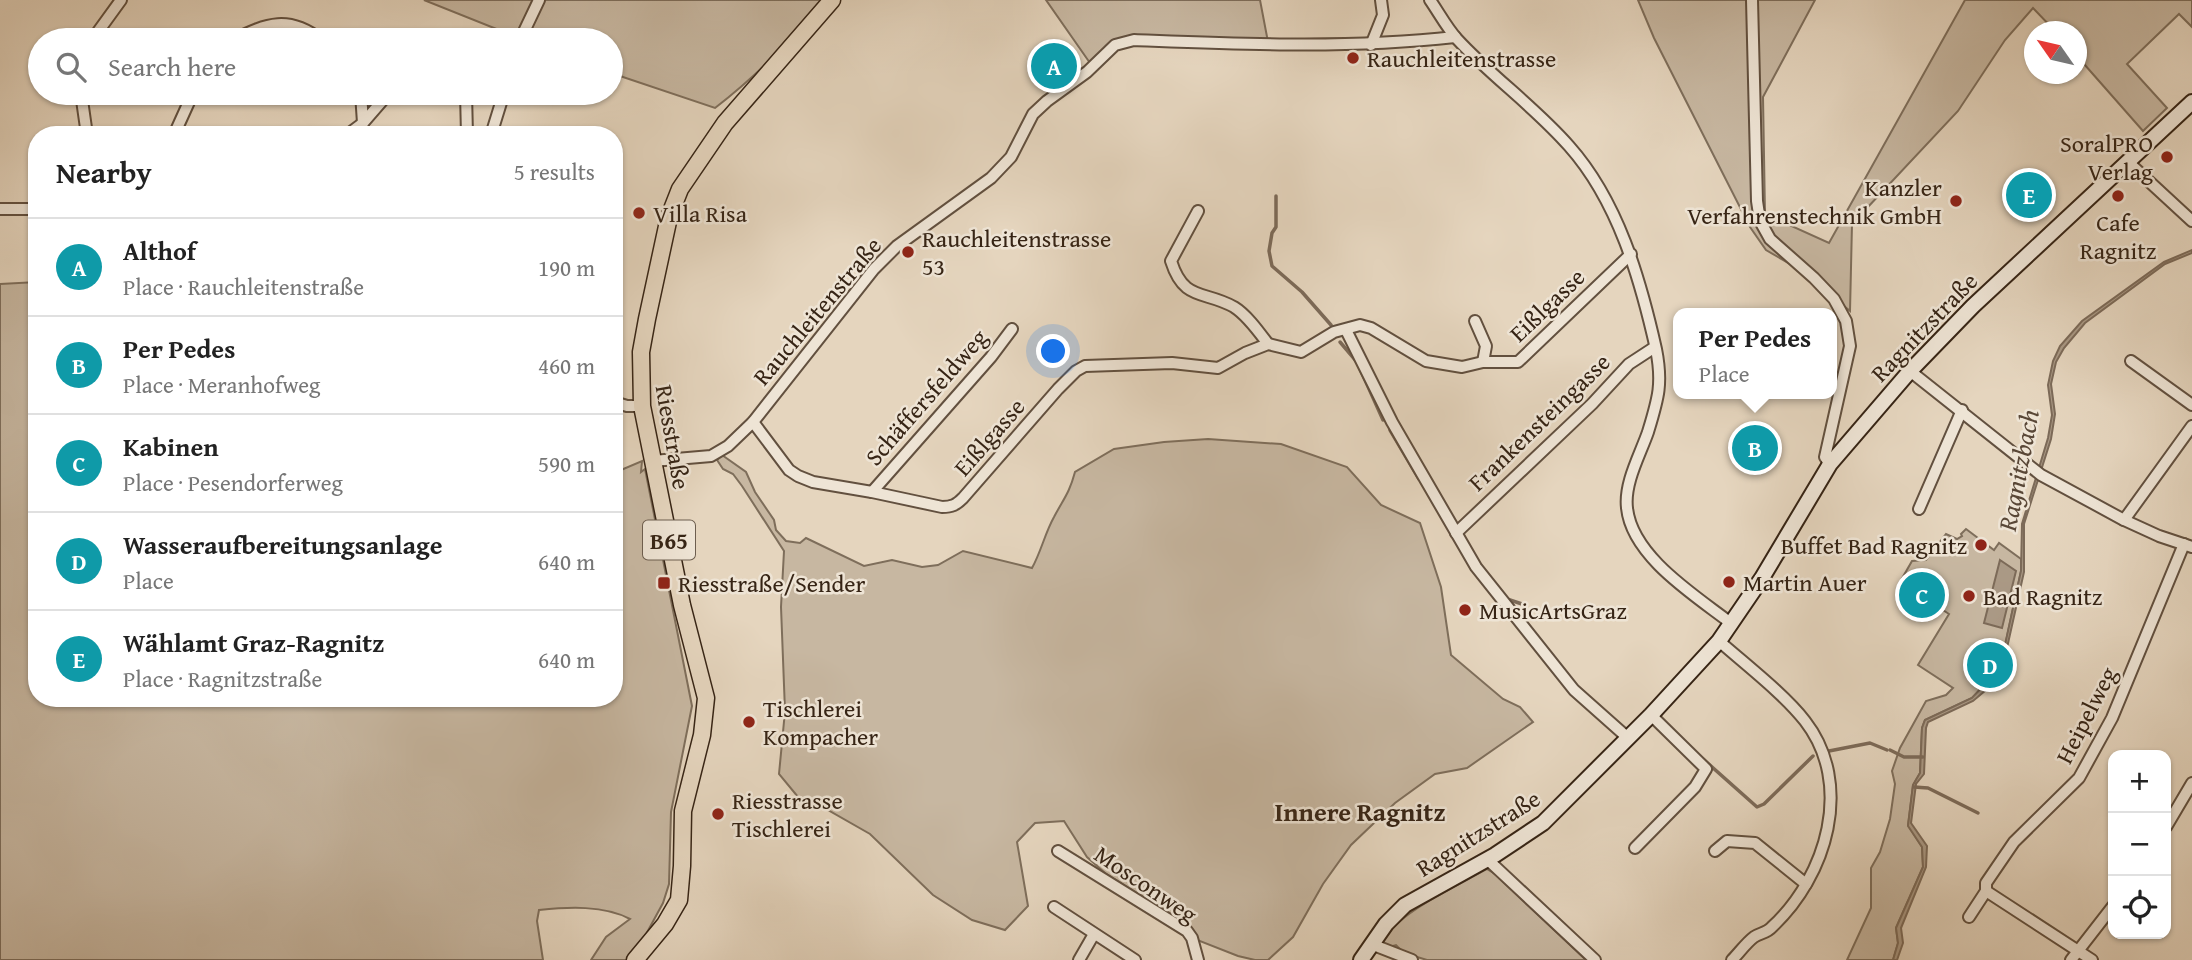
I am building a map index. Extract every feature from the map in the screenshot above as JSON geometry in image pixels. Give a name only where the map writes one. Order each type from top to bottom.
[{"type":"main road","name":"Riesstraße","points":[[635,960],[665,925],[681,893],[683,811],[702,735],[706,698],[682,605],[642,406],[640,365],[647,319],[669,217],[680,189],[725,123],[832,0]]},
{"type":"main road","name":"Ragnitzstraße","points":[[1361,960],[1386,923],[1405,905],[1487,859],[1553,815],[1651,715],[1732,624],[1830,464],[1910,371],[1973,306],[2192,102]]},
{"type":"street","points":[[101,28],[121,0]]},
{"type":"street","points":[[526,28],[539,0]]},
{"type":"street","points":[[1371,45],[1383,15],[1381,0]]},
{"type":"street","points":[[1430,0],[1455,37],[1570,146],[1598,187],[1631,254],[1655,346],[1661,389],[1628,488],[1627,507],[1631,525],[1643,546],[1662,569],[1732,624]]},
{"type":"street","points":[[1752,0],[1757,201],[1760,221],[1770,239],[1834,299],[1846,321],[1850,346],[1825,457],[1830,464]]},
{"type":"street","points":[[262,28],[279,23],[302,28]]},
{"type":"street","name":"Rauchleitenstraße","points":[[653,461],[712,456],[728,446],[753,422],[874,269],[897,246],[991,178],[1011,157],[1033,114],[1087,72],[1115,44],[1134,40],[1294,46],[1371,45],[1455,37]]},
{"type":"street","points":[[83,105],[86,126]]},
{"type":"street","points":[[178,126],[188,105]]},
{"type":"street","points":[[362,105],[363,123]]},
{"type":"street","points":[[359,126],[379,105]]},
{"type":"street","points":[[466,105],[467,126]]},
{"type":"street","points":[[494,126],[500,105]]},
{"type":"street","points":[[2128,162],[2192,221]]},
{"type":"street","points":[[0,209],[28,209]]},
{"type":"street","points":[[1198,211],[1171,261],[1177,279],[1195,294],[1235,308],[1268,344]]},
{"type":"street","name":"Eißlgasse","points":[[753,422],[789,470],[798,477],[942,507],[956,505],[1058,389],[1085,366],[1172,363],[1218,368],[1268,344],[1301,352],[1335,332],[1360,325],[1371,328],[1426,361],[1462,367],[1483,362],[1518,362],[1631,254]]},
{"type":"street","name":"Eißlgasse","points":[[1475,321],[1486,346],[1483,362]]},
{"type":"street","name":"Schäffersfeldweg","points":[[872,492],[991,357],[1012,329]]},
{"type":"street","name":"Frankensteingasse","points":[[1346,330],[1392,422],[1476,567],[1574,690],[1628,738]]},
{"type":"street","name":"Frankensteingasse","points":[[1456,533],[1592,404],[1629,364],[1655,346]]},
{"type":"street","points":[[2131,362],[2192,405]]},
{"type":"street","points":[[1910,371],[2041,475],[2124,520],[2159,536],[2188,545]]},
{"type":"street","points":[[623,405],[642,406]]},
{"type":"street","points":[[1919,509],[1962,410]]},
{"type":"street","points":[[2124,520],[2192,426]]},
{"type":"street","name":"Heipelweg","points":[[1969,917],[1986,891],[1986,883],[2014,842],[2079,778],[2112,718],[2188,545]]},
{"type":"street","points":[[1719,641],[1798,712],[1813,732],[1824,757],[1831,791],[1830,819],[1821,854],[1806,884],[1772,927],[1763,934],[1756,935],[1732,960]]},
{"type":"street","points":[[1635,848],[1695,787],[1706,769],[1651,715]]},
{"type":"street","points":[[2171,819],[2192,783]]},
{"type":"street","points":[[1715,851],[1727,841],[1755,843],[1806,884]]},
{"type":"street","name":"Mosconweg","points":[[1058,851],[1187,931],[1199,960]]},
{"type":"street","points":[[1487,859],[1595,960]]},
{"type":"street","points":[[1986,891],[2092,960]]},
{"type":"street","points":[[1054,907],[1135,960]]},
{"type":"street","points":[[2071,960],[2108,912]]},
{"type":"street","points":[[1079,960],[1094,934]]},
{"type":"street","points":[[1371,944],[1412,960]]},
{"type":"shaded area","points":[[424,0],[822,0],[772,58],[715,108],[623,77],[623,28],[494,28]]},
{"type":"shaded area","points":[[1046,0],[1260,0],[1268,42],[1133,35],[1112,41],[1090,63]]},
{"type":"shaded area","points":[[1638,0],[1815,0],[1763,97],[1765,214],[1829,243],[1965,0],[2192,0],[2192,27],[2179,14],[2127,64],[2167,108],[2143,131],[2087,67],[2087,21],[2045,21],[2033,8],[2005,40],[1958,111],[1852,224],[1850,311],[1802,271],[1766,250],[1750,227],[1654,38]]},
{"type":"shaded area","name":"Ragnitzbach","points":[[2192,250],[2192,253],[2165,264],[2085,323],[2056,362],[2051,384],[2055,414],[2051,439],[2024,524],[2024,572],[2002,670],[1973,701],[1928,722],[1926,728],[1924,774],[1916,784],[1911,823],[1927,846],[1926,867],[1901,928],[1903,943],[1897,960],[1893,960],[1898,943],[1896,928],[1923,867],[1922,847],[1908,826],[1913,785],[1920,773],[1922,728],[1925,720],[1972,698],[2000,668],[2021,571],[2022,524],[2048,438],[2052,415],[2048,385],[2053,361],[2060,346],[2082,321],[2164,262]]},
{"type":"shaded area","points":[[28,282],[28,707],[623,707],[623,469],[642,461],[641,472],[645,469],[692,706],[671,812],[669,884],[663,903],[632,960],[591,960],[606,937],[630,919],[609,911],[574,908],[539,910],[537,921],[543,960],[0,960],[0,284]]},
{"type":"shaded area","points":[[1208,439],[1281,444],[1347,467],[1381,505],[1420,523],[1441,587],[1451,655],[1503,699],[1520,707],[1533,722],[1467,768],[1435,774],[1395,803],[1351,845],[1323,884],[1293,937],[1268,960],[1238,956],[1192,938],[1152,903],[1105,873],[1087,857],[1064,821],[1035,823],[1017,842],[1028,906],[1005,930],[972,920],[933,895],[870,834],[826,809],[803,803],[779,774],[785,711],[781,607],[784,551],[742,486],[717,460],[722,455],[746,472],[755,492],[774,520],[776,530],[786,541],[800,543],[806,538],[864,566],[892,560],[922,567],[938,565],[963,551],[1032,568],[1075,472],[1114,449]]},
{"type":"shaded area","points":[[1966,529],[1994,550],[1999,543],[2021,559],[2021,571],[2000,669],[1972,698],[1925,720],[1922,728],[1920,773],[1913,785],[1908,825],[1922,847],[1923,867],[1896,928],[1898,943],[1893,960],[1847,960],[1871,908],[1871,868],[1880,852],[1890,819],[1895,784],[1892,771],[1900,748],[1926,701],[1946,695],[1953,688],[1918,665],[1949,614],[1900,582],[1912,561],[1926,560],[1946,534],[1957,539]]},
{"type":"shaded area","points":[[2000,560],[2016,571],[2002,628],[1984,623]]},
{"type":"shaded area","points":[[1487,869],[1586,960],[1427,960],[1404,953],[1396,945],[1389,947],[1382,942],[1389,931],[1414,910]]},
{"type":"waterway","points":[[1276,196],[1276,227],[1272,233],[1269,251],[1272,266],[1302,292],[1331,325]]},
{"type":"waterway","points":[[1340,342],[1357,362],[1383,420]]},
{"type":"waterway","points":[[1390,430],[1419,479]]},
{"type":"waterway","points":[[1507,599],[1522,604]]},
{"type":"waterway","points":[[1829,751],[1870,743],[1887,750]]},
{"type":"waterway","points":[[1890,750],[1904,757],[1923,757]]},
{"type":"waterway","points":[[1703,759],[1757,807],[1764,804],[1813,756]]},
{"type":"waterway","points":[[1914,787],[1928,788],[1978,813]]},
{"type":"place","name":"Rauchleitenstrasse","points":[[1353,58]]},
{"type":"place","name":"Althof","points":[[1054,66]]},
{"type":"place","name":"SoralPRO Verlag","points":[[2167,157]]},
{"type":"place","name":"Wählamt Graz-Ragnitz","points":[[2029,195]]},
{"type":"place","name":"Cafe Ragnitz","points":[[2118,196]]},
{"type":"place","name":"Kanzler Verfahrenstechnik GmbH","points":[[1956,201]]},
{"type":"place","name":"Villa Risa","points":[[639,213]]},
{"type":"place","name":"Rauchleitenstrasse 53","points":[[908,252]]},
{"type":"place","name":"Per Pedes","points":[[1755,448]]},
{"type":"place","name":"Buffet Bad Ragnitz","points":[[1981,545]]},
{"type":"place","name":"Martin Auer","points":[[1729,582]]},
{"type":"place","name":"Riesstraße/Sender","points":[[664,583]]},
{"type":"place","name":"Kabinen","points":[[1922,595]]},
{"type":"place","name":"Bad Ragnitz","points":[[1969,596]]},
{"type":"place","name":"MusicArtsGraz","points":[[1465,610]]},
{"type":"place","name":"Wasseraufbereitungsanlage","points":[[1990,665]]},
{"type":"place","name":"Tischlerei Kompacher","points":[[749,722]]},
{"type":"place","name":"Riesstrasse Tischlerei","points":[[718,814]]},
{"type":"district","name":"Innere Ragnitz","points":[[1360,811]]}]
